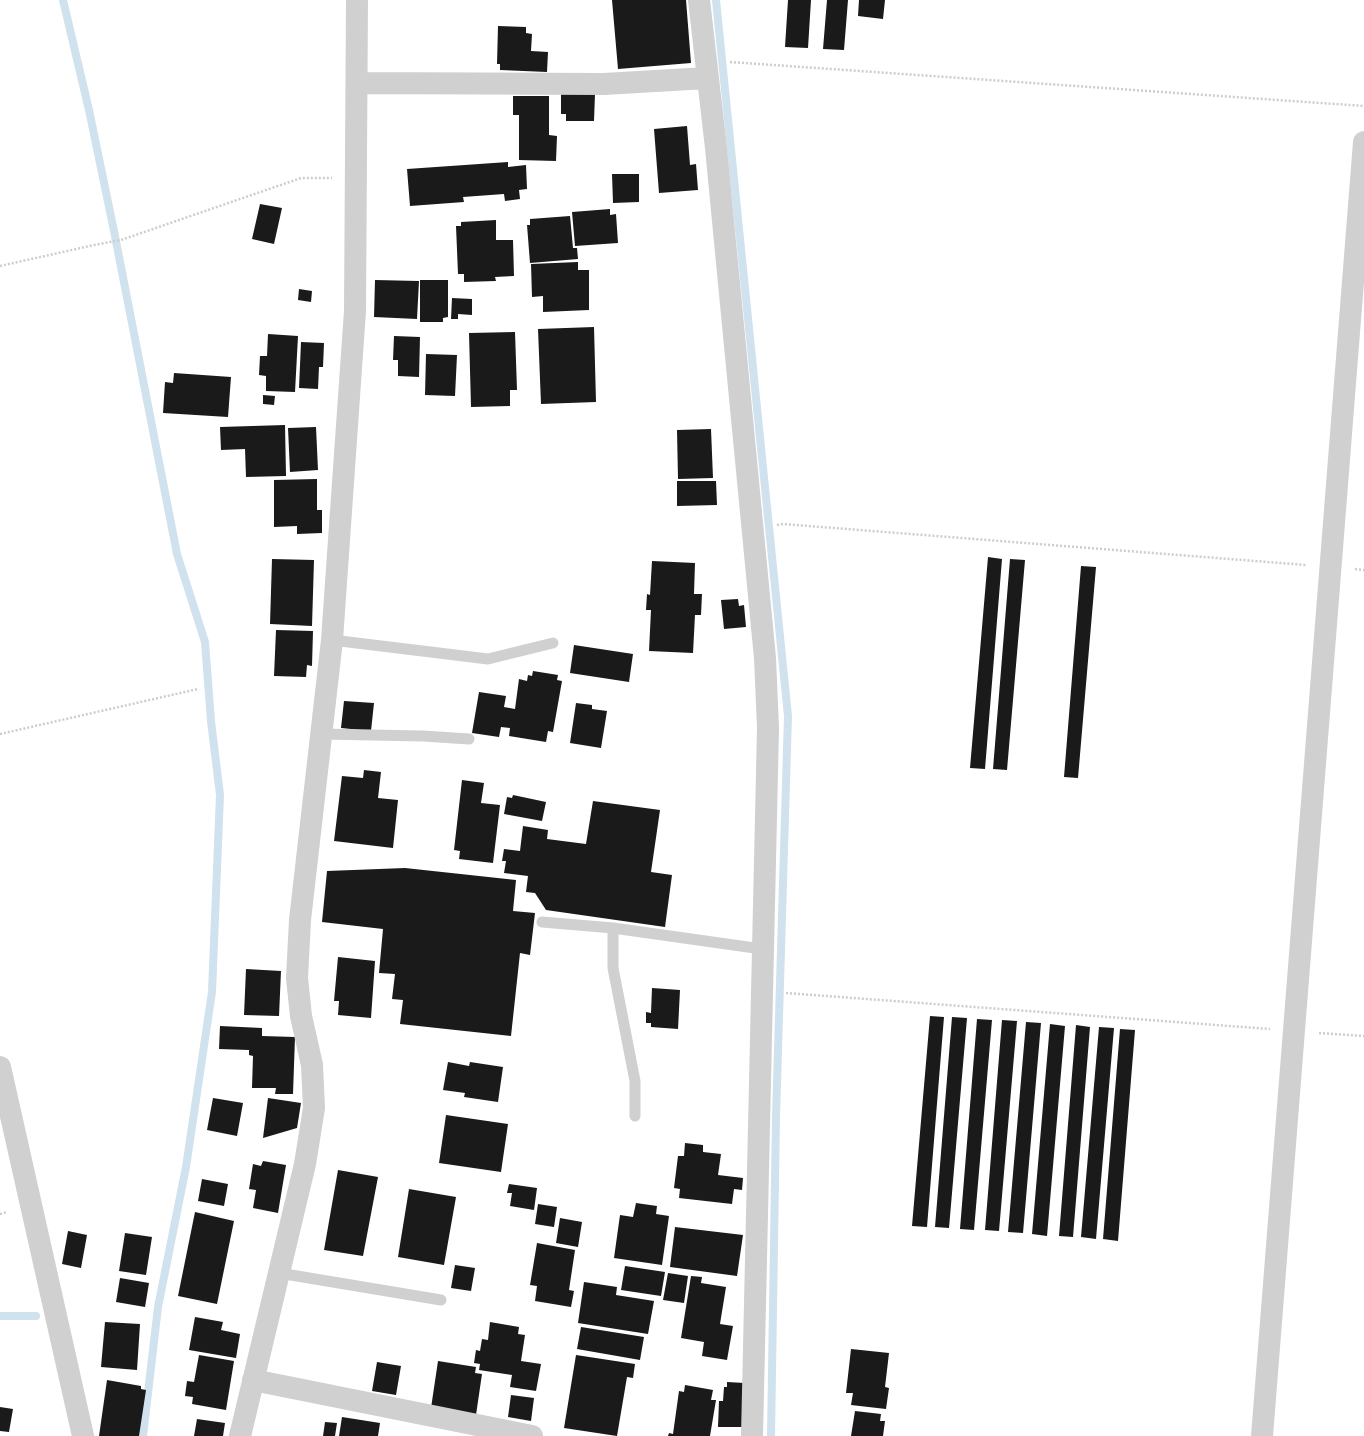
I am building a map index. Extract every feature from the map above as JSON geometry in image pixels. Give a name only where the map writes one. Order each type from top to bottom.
[{"type":"street","points":[[240,1436],[305,1164],[314,1108],[312,1065],[301,1016],[297,978],[300,920],[332,640],[355,310],[357,0]]},
{"type":"street","points":[[699,0],[716,148],[765,658],[768,728],[752,1436]]},
{"type":"street","points":[[357,83],[604,84],[706,69]]},
{"type":"street","points":[[1262,1436],[1364,142]]},
{"type":"street","points":[[0,1067],[83,1436]]},
{"type":"street","points":[[253,1380],[532,1436]]},
{"type":"lane","points":[[332,640],[488,659],[553,644]]},
{"type":"lane","points":[[321,734],[424,736],[469,739]]},
{"type":"lane","points":[[542,922],[613,928],[762,949]]},
{"type":"lane","points":[[613,928],[613,968],[635,1081],[635,1116]]},
{"type":"lane","points":[[279,1273],[441,1300]]},
{"type":"path","points":[[706,69],[1364,106]]},
{"type":"path","points":[[0,266],[121,240],[301,178],[356,178]]},
{"type":"path","points":[[752,528],[783,524],[1364,570]]},
{"type":"path","points":[[0,734],[198,689]]},
{"type":"path","points":[[763,991],[1364,1036]]},
{"type":"building","points":[[612,0],[686,0],[691,63],[618,69]]},
{"type":"building","points":[[788,0],[811,0],[808,48],[785,47]]},
{"type":"building","points":[[827,0],[848,0],[844,50],[823,49]]},
{"type":"building","points":[[859,0],[885,0],[883,19],[858,16]]},
{"type":"building","points":[[498,26],[526,27],[526,33],[532,34],[531,51],[548,52],[547,72],[500,70],[500,64],[497,64]]},
{"type":"building","points":[[561,94],[595,94],[594,121],[566,121],[566,114],[561,114]]},
{"type":"building","points":[[513,96],[549,96],[549,135],[557,136],[556,161],[519,160],[519,115],[513,115]]},
{"type":"building","points":[[687,126],[690,165],[696,164],[698,190],[659,193],[654,129]]},
{"type":"building","points":[[508,162],[508,167],[526,165],[527,189],[519,190],[520,199],[505,201],[504,194],[463,197],[464,202],[410,206],[407,169]]},
{"type":"building","points":[[612,174],[639,174],[639,202],[613,203]]},
{"type":"building","points":[[260,204],[282,208],[274,244],[252,239]]},
{"type":"building","points":[[610,209],[610,215],[616,214],[618,243],[575,246],[572,212]]},
{"type":"building","points":[[570,216],[573,248],[577,248],[578,259],[530,263],[527,225],[530,225],[530,219]]},
{"type":"building","points":[[496,220],[496,240],[513,240],[514,276],[495,277],[496,281],[464,282],[464,274],[458,274],[456,226],[461,226],[461,222]]},
{"type":"building","points":[[578,262],[578,270],[589,270],[589,310],[543,312],[543,296],[532,297],[531,264]]},
{"type":"building","points":[[375,280],[419,281],[417,319],[374,317]]},
{"type":"building","points":[[420,280],[448,280],[448,317],[443,318],[443,322],[420,322]]},
{"type":"building","points":[[299,289],[312,291],[311,302],[298,300]]},
{"type":"building","points":[[452,298],[472,299],[472,315],[458,314],[458,319],[451,319]]},
{"type":"building","points":[[594,327],[596,402],[541,404],[538,329]]},
{"type":"building","points":[[515,332],[517,390],[510,390],[510,406],[471,407],[469,333]]},
{"type":"building","points":[[268,334],[298,336],[295,392],[266,391],[266,376],[259,375],[260,356],[267,356]]},
{"type":"building","points":[[394,336],[420,337],[419,377],[398,376],[398,360],[393,360]]},
{"type":"building","points":[[301,342],[324,343],[323,367],[319,367],[318,389],[299,388]]},
{"type":"building","points":[[426,354],[457,355],[455,396],[425,395]]},
{"type":"building","points":[[174,373],[231,377],[228,417],[163,413],[165,382],[173,383]]},
{"type":"building","points":[[263,395],[275,396],[274,405],[263,404]]},
{"type":"building","points":[[285,425],[286,476],[246,477],[245,449],[221,450],[220,427]]},
{"type":"building","points":[[316,427],[318,470],[290,472],[288,428]]},
{"type":"building","points":[[711,429],[713,478],[678,479],[677,430]]},
{"type":"building","points":[[317,479],[317,510],[322,510],[322,533],[297,534],[297,526],[274,527],[274,480]]},
{"type":"building","points":[[677,481],[716,481],[717,505],[677,506]]},
{"type":"building","points":[[988,557],[1002,559],[985,769],[970,768]]},
{"type":"building","points":[[272,559],[314,560],[312,626],[270,624]]},
{"type":"building","points":[[1010,559],[1025,560],[1007,770],[993,769]]},
{"type":"building","points":[[652,561],[695,563],[694,594],[702,594],[701,615],[695,615],[693,653],[649,651],[651,610],[646,610],[647,594],[650,595]]},
{"type":"building","points":[[1081,566],[1096,567],[1078,778],[1064,777]]},
{"type":"building","points":[[738,599],[739,606],[744,605],[746,627],[724,629],[721,600]]},
{"type":"building","points":[[276,630],[313,631],[312,666],[307,665],[306,677],[274,676]]},
{"type":"building","points":[[574,645],[633,654],[629,682],[570,673]]},
{"type":"building","points":[[533,671],[558,675],[557,680],[562,681],[553,732],[548,731],[546,742],[509,736],[510,728],[501,727],[499,737],[472,733],[479,692],[506,696],[504,707],[515,709],[519,679],[527,681],[528,675],[532,676]]},
{"type":"building","points":[[344,701],[374,703],[371,731],[341,728]]},
{"type":"building","points":[[576,703],[592,705],[592,709],[607,711],[601,748],[570,743]]},
{"type":"building","points":[[364,770],[381,772],[378,798],[398,800],[393,848],[334,841],[342,776],[363,778]]},
{"type":"building","points":[[462,780],[484,783],[481,803],[500,805],[493,863],[459,859],[460,851],[454,850]]},
{"type":"building","points":[[513,795],[546,802],[542,821],[504,814],[507,797],[512,798]]},
{"type":"building","points":[[593,801],[660,810],[651,872],[672,875],[665,927],[546,910],[535,893],[526,892],[528,876],[504,873],[506,861],[502,861],[504,849],[520,851],[523,826],[548,830],[547,839],[586,844]]},
{"type":"building","points":[[405,868],[516,880],[513,911],[535,913],[530,955],[520,953],[511,1036],[400,1024],[403,1000],[392,999],[395,974],[379,973],[383,929],[322,922],[327,871]]},
{"type":"building","points":[[338,957],[375,961],[371,1018],[338,1015],[339,1001],[334,1001]]},
{"type":"building","points":[[246,969],[281,971],[279,1016],[244,1015]]},
{"type":"building","points":[[652,988],[680,990],[678,1029],[651,1027],[651,1023],[646,1023],[646,1012],[651,1013]]},
{"type":"building","points":[[930,1016],[944,1017],[927,1227],[912,1226]]},
{"type":"building","points":[[952,1017],[967,1018],[949,1228],[935,1227]]},
{"type":"building","points":[[977,1019],[992,1020],[974,1230],[960,1229]]},
{"type":"building","points":[[1002,1020],[1017,1021],[999,1231],[985,1230]]},
{"type":"building","points":[[1026,1022],[1041,1023],[1023,1233],[1008,1232]]},
{"type":"building","points":[[1050,1024],[1065,1026],[1047,1236],[1032,1234]]},
{"type":"building","points":[[1076,1025],[1090,1027],[1073,1237],[1059,1236]]},
{"type":"building","points":[[220,1026],[262,1028],[262,1036],[295,1037],[293,1094],[275,1094],[276,1088],[252,1088],[253,1056],[249,1055],[249,1050],[219,1049]]},
{"type":"building","points":[[1099,1027],[1114,1028],[1096,1239],[1081,1237]]},
{"type":"building","points":[[1120,1029],[1135,1030],[1118,1241],[1103,1239]]},
{"type":"building","points":[[448,1062],[469,1066],[470,1062],[503,1067],[498,1102],[464,1097],[465,1093],[443,1090]]},
{"type":"building","points":[[213,1098],[243,1103],[237,1136],[207,1130]]},
{"type":"building","points":[[268,1098],[301,1103],[297,1128],[263,1138]]},
{"type":"building","points":[[446,1115],[508,1124],[501,1172],[439,1163]]},
{"type":"building","points":[[685,1143],[703,1145],[703,1152],[721,1154],[718,1175],[743,1178],[742,1190],[734,1189],[732,1204],[679,1198],[680,1189],[674,1188],[678,1156],[684,1156]]},
{"type":"building","points":[[263,1161],[286,1165],[278,1213],[253,1208],[256,1190],[249,1189],[253,1164],[261,1166]]},
{"type":"building","points":[[338,1170],[378,1177],[363,1256],[324,1250]]},
{"type":"building","points":[[202,1179],[228,1184],[224,1206],[198,1201]]},
{"type":"building","points":[[509,1184],[537,1188],[534,1210],[510,1206],[512,1193],[507,1193]]},
{"type":"building","points":[[409,1189],[456,1197],[444,1265],[398,1257]]},
{"type":"building","points":[[636,1203],[657,1206],[656,1214],[669,1216],[662,1265],[614,1258],[620,1215],[633,1217]]},
{"type":"building","points":[[538,1204],[557,1207],[554,1227],[535,1224]]},
{"type":"building","points":[[195,1212],[234,1221],[217,1304],[178,1296]]},
{"type":"building","points":[[560,1218],[582,1222],[578,1247],[556,1243]]},
{"type":"building","points":[[675,1227],[743,1235],[737,1276],[670,1267]]},
{"type":"building","points":[[68,1231],[87,1235],[81,1268],[62,1264]]},
{"type":"building","points":[[125,1233],[152,1237],[146,1275],[119,1271]]},
{"type":"building","points":[[537,1243],[575,1250],[569,1290],[574,1291],[571,1307],[535,1301],[537,1286],[530,1285]]},
{"type":"building","points":[[455,1265],[475,1268],[471,1291],[451,1288]]},
{"type":"building","points":[[625,1266],[665,1272],[661,1296],[621,1290]]},
{"type":"building","points":[[668,1273],[688,1276],[684,1303],[663,1300]]},
{"type":"building","points":[[691,1276],[702,1277],[701,1283],[726,1287],[720,1324],[733,1326],[727,1360],[702,1356],[704,1342],[681,1338]]},
{"type":"building","points":[[120,1278],[149,1283],[145,1307],[116,1302]]},
{"type":"building","points":[[584,1282],[617,1287],[616,1295],[654,1301],[648,1334],[578,1323]]},
{"type":"building","points":[[195,1317],[223,1322],[221,1330],[240,1334],[236,1358],[189,1350]]},
{"type":"building","points":[[105,1322],[140,1324],[137,1370],[101,1367]]},
{"type":"building","points":[[490,1322],[519,1327],[518,1334],[525,1335],[521,1361],[541,1364],[536,1391],[510,1387],[512,1375],[479,1370],[480,1364],[474,1363],[476,1350],[480,1351],[482,1339],[488,1340]]},
{"type":"building","points":[[581,1327],[644,1337],[640,1360],[577,1349]]},
{"type":"building","points":[[851,1349],[889,1353],[885,1387],[889,1388],[886,1409],[851,1405],[853,1393],[846,1393]]},
{"type":"building","points":[[199,1355],[234,1361],[226,1410],[192,1404],[193,1397],[185,1396],[187,1381],[194,1382]]},
{"type":"building","points":[[576,1355],[635,1364],[633,1378],[627,1377],[617,1436],[564,1428]]},
{"type":"building","points":[[438,1361],[476,1367],[475,1373],[482,1374],[476,1415],[431,1408]]},
{"type":"building","points":[[377,1362],[401,1366],[396,1395],[372,1391]]},
{"type":"building","points":[[107,1380],[141,1386],[141,1389],[146,1390],[139,1436],[99,1436]]},
{"type":"building","points":[[727,1382],[745,1383],[744,1427],[718,1427],[719,1401],[723,1401],[724,1387],[727,1387]]},
{"type":"building","points":[[685,1385],[713,1390],[711,1400],[716,1400],[710,1436],[668,1436],[669,1433],[673,1434],[679,1391],[684,1392]]},
{"type":"building","points":[[511,1395],[534,1398],[531,1421],[508,1417]]},
{"type":"building","points":[[0,1407],[13,1409],[9,1432],[0,1431]]},
{"type":"building","points":[[855,1411],[881,1414],[880,1421],[885,1421],[883,1436],[851,1436]]},
{"type":"building","points":[[342,1417],[380,1423],[378,1436],[339,1436]]},
{"type":"building","points":[[197,1419],[225,1423],[223,1436],[194,1436]]},
{"type":"building","points":[[325,1422],[337,1423],[335,1436],[323,1436]]},
{"type":"waterway","points":[[63,0],[89,110],[114,231],[177,554],[205,642],[211,721],[220,795],[212,992],[186,1167],[158,1307],[143,1436]]},
{"type":"waterway","points":[[716,0],[788,716],[776,1117],[771,1436]]},
{"type":"waterway","points":[[0,1316],[36,1316]]}]
